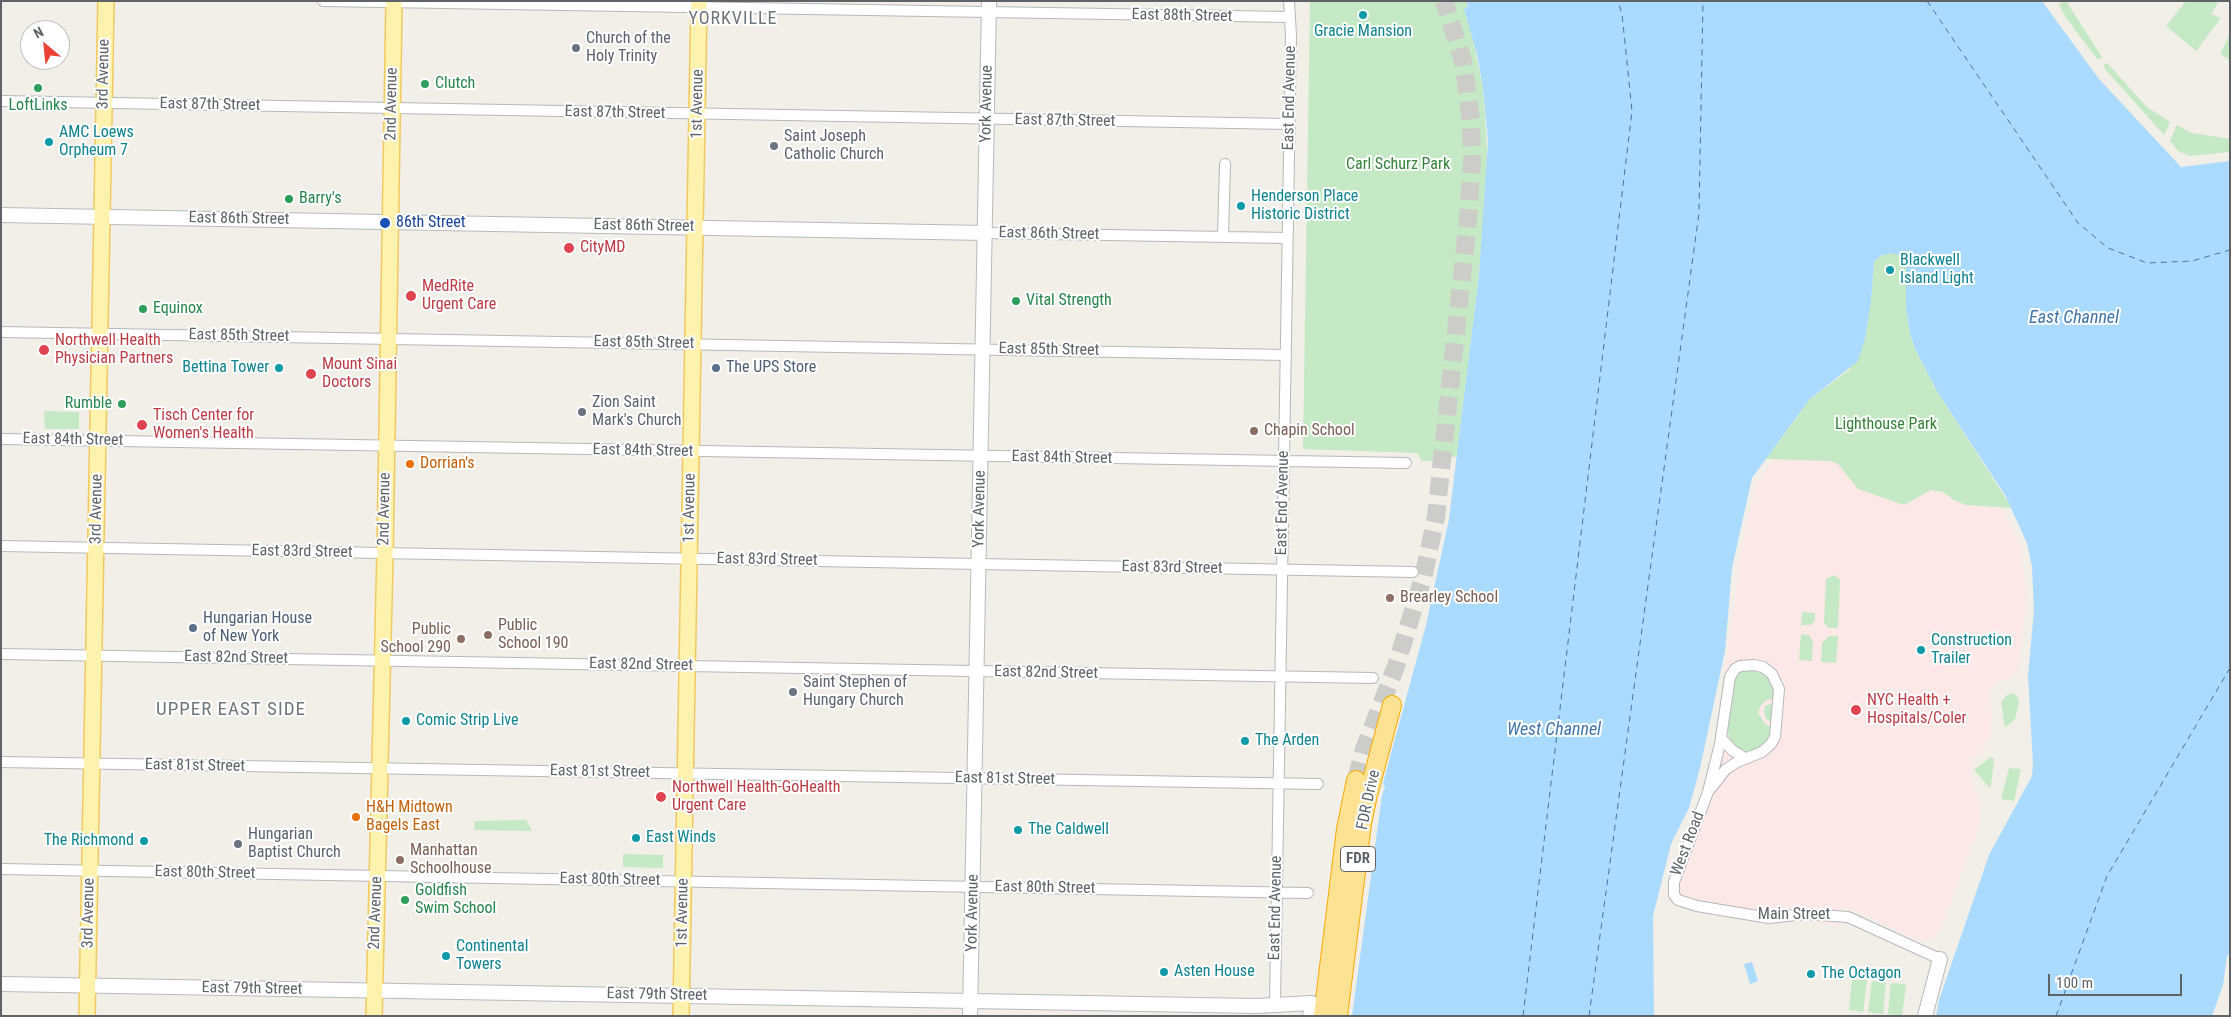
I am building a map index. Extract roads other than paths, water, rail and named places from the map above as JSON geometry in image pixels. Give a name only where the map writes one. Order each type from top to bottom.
[{"type":"highway","name":"FDR Drive","points":[[1338,1016],[1362,824],[1392,705]]},
{"type":"highway","name":"FDR Drive","points":[[1315,1011],[1356,780]]},
{"type":"main road","name":"3rd Avenue","points":[[87,1016],[106,1]]},
{"type":"main road","name":"2nd Avenue","points":[[374,1016],[385,554],[394,2]]},
{"type":"main road","name":"1st Avenue","points":[[682,1016],[699,5]]},
{"type":"main road","name":"York Avenue","points":[[970,1016],[989,7]]},
{"type":"main road","name":"East 86th Street","points":[[1,215],[985,233]]},
{"type":"main road","name":"Main Street","points":[[1925,1016],[1940,959]]},
{"type":"main road","name":"East 79th Street","points":[[1,984],[1256,1006],[1275,1004],[1315,1011]]},
{"type":"street","name":"East 88th Street","points":[[323,1],[989,7],[1290,17]]},
{"type":"street","name":"East End Avenue","points":[[1275,1004],[1286,355],[1289,1]]},
{"type":"street","name":"East 87th Street","points":[[1,101],[1289,124]]},
{"type":"street","points":[[1223,237],[1225,164]]},
{"type":"street","name":"East 86th Street","points":[[985,233],[1287,238]]},
{"type":"street","name":"East 85th Street","points":[[1,332],[1286,355]]},
{"type":"street","name":"East 84th Street","points":[[1,439],[1406,463]]},
{"type":"street","name":"East 83rd Street","points":[[1,546],[1413,572]]},
{"type":"street","name":"East 82nd Street","points":[[1,654],[1373,678]]},
{"type":"street","name":"West Road","points":[[1674,895],[1674,882],[1708,792],[1721,738],[1730,677],[1735,669],[1740,666],[1754,664],[1764,667],[1772,674],[1778,687],[1777,730],[1774,741],[1762,752],[1745,758],[1721,774],[1708,792]]},
{"type":"street","points":[[1721,738],[1732,750],[1745,758]]},
{"type":"street","name":"East 81st Street","points":[[1,762],[1318,784]]},
{"type":"street","name":"East 80th Street","points":[[1,869],[377,877],[684,880],[1308,893]]},
{"type":"street","name":"Main Street","points":[[1674,895],[1678,900],[1697,906],[1769,918],[1805,914],[1848,916],[1940,959]]},
{"type":"water","points":[[1466,1],[2042,1],[2099,79],[2181,167],[2230,161],[2230,952],[2227,957],[2223,985],[2212,1016],[1936,1016],[1939,1000],[1989,855],[2032,776],[2033,763],[2028,676],[2034,610],[2032,567],[2027,543],[2005,495],[1938,393],[1916,351],[1910,334],[1906,307],[1906,267],[1898,255],[1891,253],[1880,256],[1874,262],[1871,302],[1865,339],[1858,361],[1809,400],[1752,478],[1732,568],[1725,651],[1700,768],[1689,808],[1671,844],[1653,916],[1654,1016],[1352,1016],[1382,795],[1385,787],[1383,783],[1426,625],[1449,519],[1479,275],[1488,142],[1483,88],[1477,55],[1464,9],[1468,6]]},
{"type":"water","points":[[1752,962],[1758,981],[1750,984],[1744,964]]},
{"type":"tunnel","points":[[1356,780],[1364,749],[1396,666],[1423,578],[1436,517],[1467,230],[1472,162],[1471,121],[1463,61],[1444,1]]},
{"type":"place","name":"Gracie Mansion","points":[[1363,15]]},
{"type":"place","name":"Church of the Holy Trinity","points":[[576,48]]},
{"type":"place","name":"Clutch","points":[[425,84]]},
{"type":"place","name":"LoftLinks","points":[[38,88]]},
{"type":"place","name":"AMC Loews Orpheum 7","points":[[49,142]]},
{"type":"place","name":"Saint Joseph Catholic Church","points":[[774,146]]},
{"type":"place","name":"Barry's","points":[[289,199]]},
{"type":"place","name":"Henderson Place Historic District","points":[[1241,206]]},
{"type":"place","name":"86th Street","points":[[385,223]]},
{"type":"place","name":"CityMD","points":[[569,248]]},
{"type":"place","name":"Blackwell Island Light","points":[[1890,270]]},
{"type":"place","name":"MedRite Urgent Care","points":[[411,296]]},
{"type":"place","name":"Vital Strength","points":[[1016,301]]},
{"type":"place","name":"Equinox","points":[[143,309]]},
{"type":"place","name":"Northwell Health Physician Partners","points":[[44,350]]},
{"type":"place","name":"Bettina Tower","points":[[279,368]]},
{"type":"place","name":"The UPS Store","points":[[716,368]]},
{"type":"place","name":"Mount Sinai Doctors","points":[[311,374]]},
{"type":"place","name":"Rumble","points":[[122,404]]},
{"type":"place","name":"Zion Saint Mark's Church","points":[[582,412]]},
{"type":"place","name":"Tisch Center for Women's Health","points":[[142,425]]},
{"type":"place","name":"Chapin School","points":[[1254,431]]},
{"type":"place","name":"Dorrian's","points":[[410,464]]},
{"type":"place","name":"Brearley School","points":[[1390,598]]},
{"type":"place","name":"Hungarian House of New York","points":[[193,628]]},
{"type":"place","name":"Public School 190","points":[[488,635]]},
{"type":"place","name":"Public School 290","points":[[461,639]]},
{"type":"place","name":"Construction Trailer","points":[[1921,650]]},
{"type":"place","name":"Saint Stephen of Hungary Church","points":[[793,692]]},
{"type":"place","name":"NYC Health + Hospitals/Coler","points":[[1856,710]]},
{"type":"place","name":"Comic Strip Live","points":[[406,721]]},
{"type":"place","name":"The Arden","points":[[1245,741]]},
{"type":"place","name":"Northwell Health-GoHealth Urgent Care","points":[[661,797]]},
{"type":"place","name":"H&H Midtown Bagels East","points":[[356,817]]},
{"type":"place","name":"The Caldwell","points":[[1018,830]]},
{"type":"place","name":"East Winds","points":[[636,838]]},
{"type":"place","name":"The Richmond","points":[[144,841]]},
{"type":"place","name":"Hungarian Baptist Church","points":[[238,844]]},
{"type":"place","name":"Manhattan Schoolhouse","points":[[400,860]]},
{"type":"place","name":"Goldfish Swim School","points":[[405,900]]},
{"type":"place","name":"Continental Towers","points":[[446,956]]},
{"type":"place","name":"Asten House","points":[[1164,972]]},
{"type":"place","name":"The Octagon","points":[[1811,974]]},
{"type":"district","name":"YORKVILLE","points":[[733,19]]},
{"type":"district","name":"UPPER EAST SIDE","points":[[231,710]]},
{"type":"park label","name":"Carl Schurz Park","points":[[1398,165]]},
{"type":"park label","name":"Lighthouse Park","points":[[1886,425]]},
{"type":"water label","name":"East Channel","points":[[2074,318]]},
{"type":"water label","name":"West Channel","points":[[1554,730]]}]
